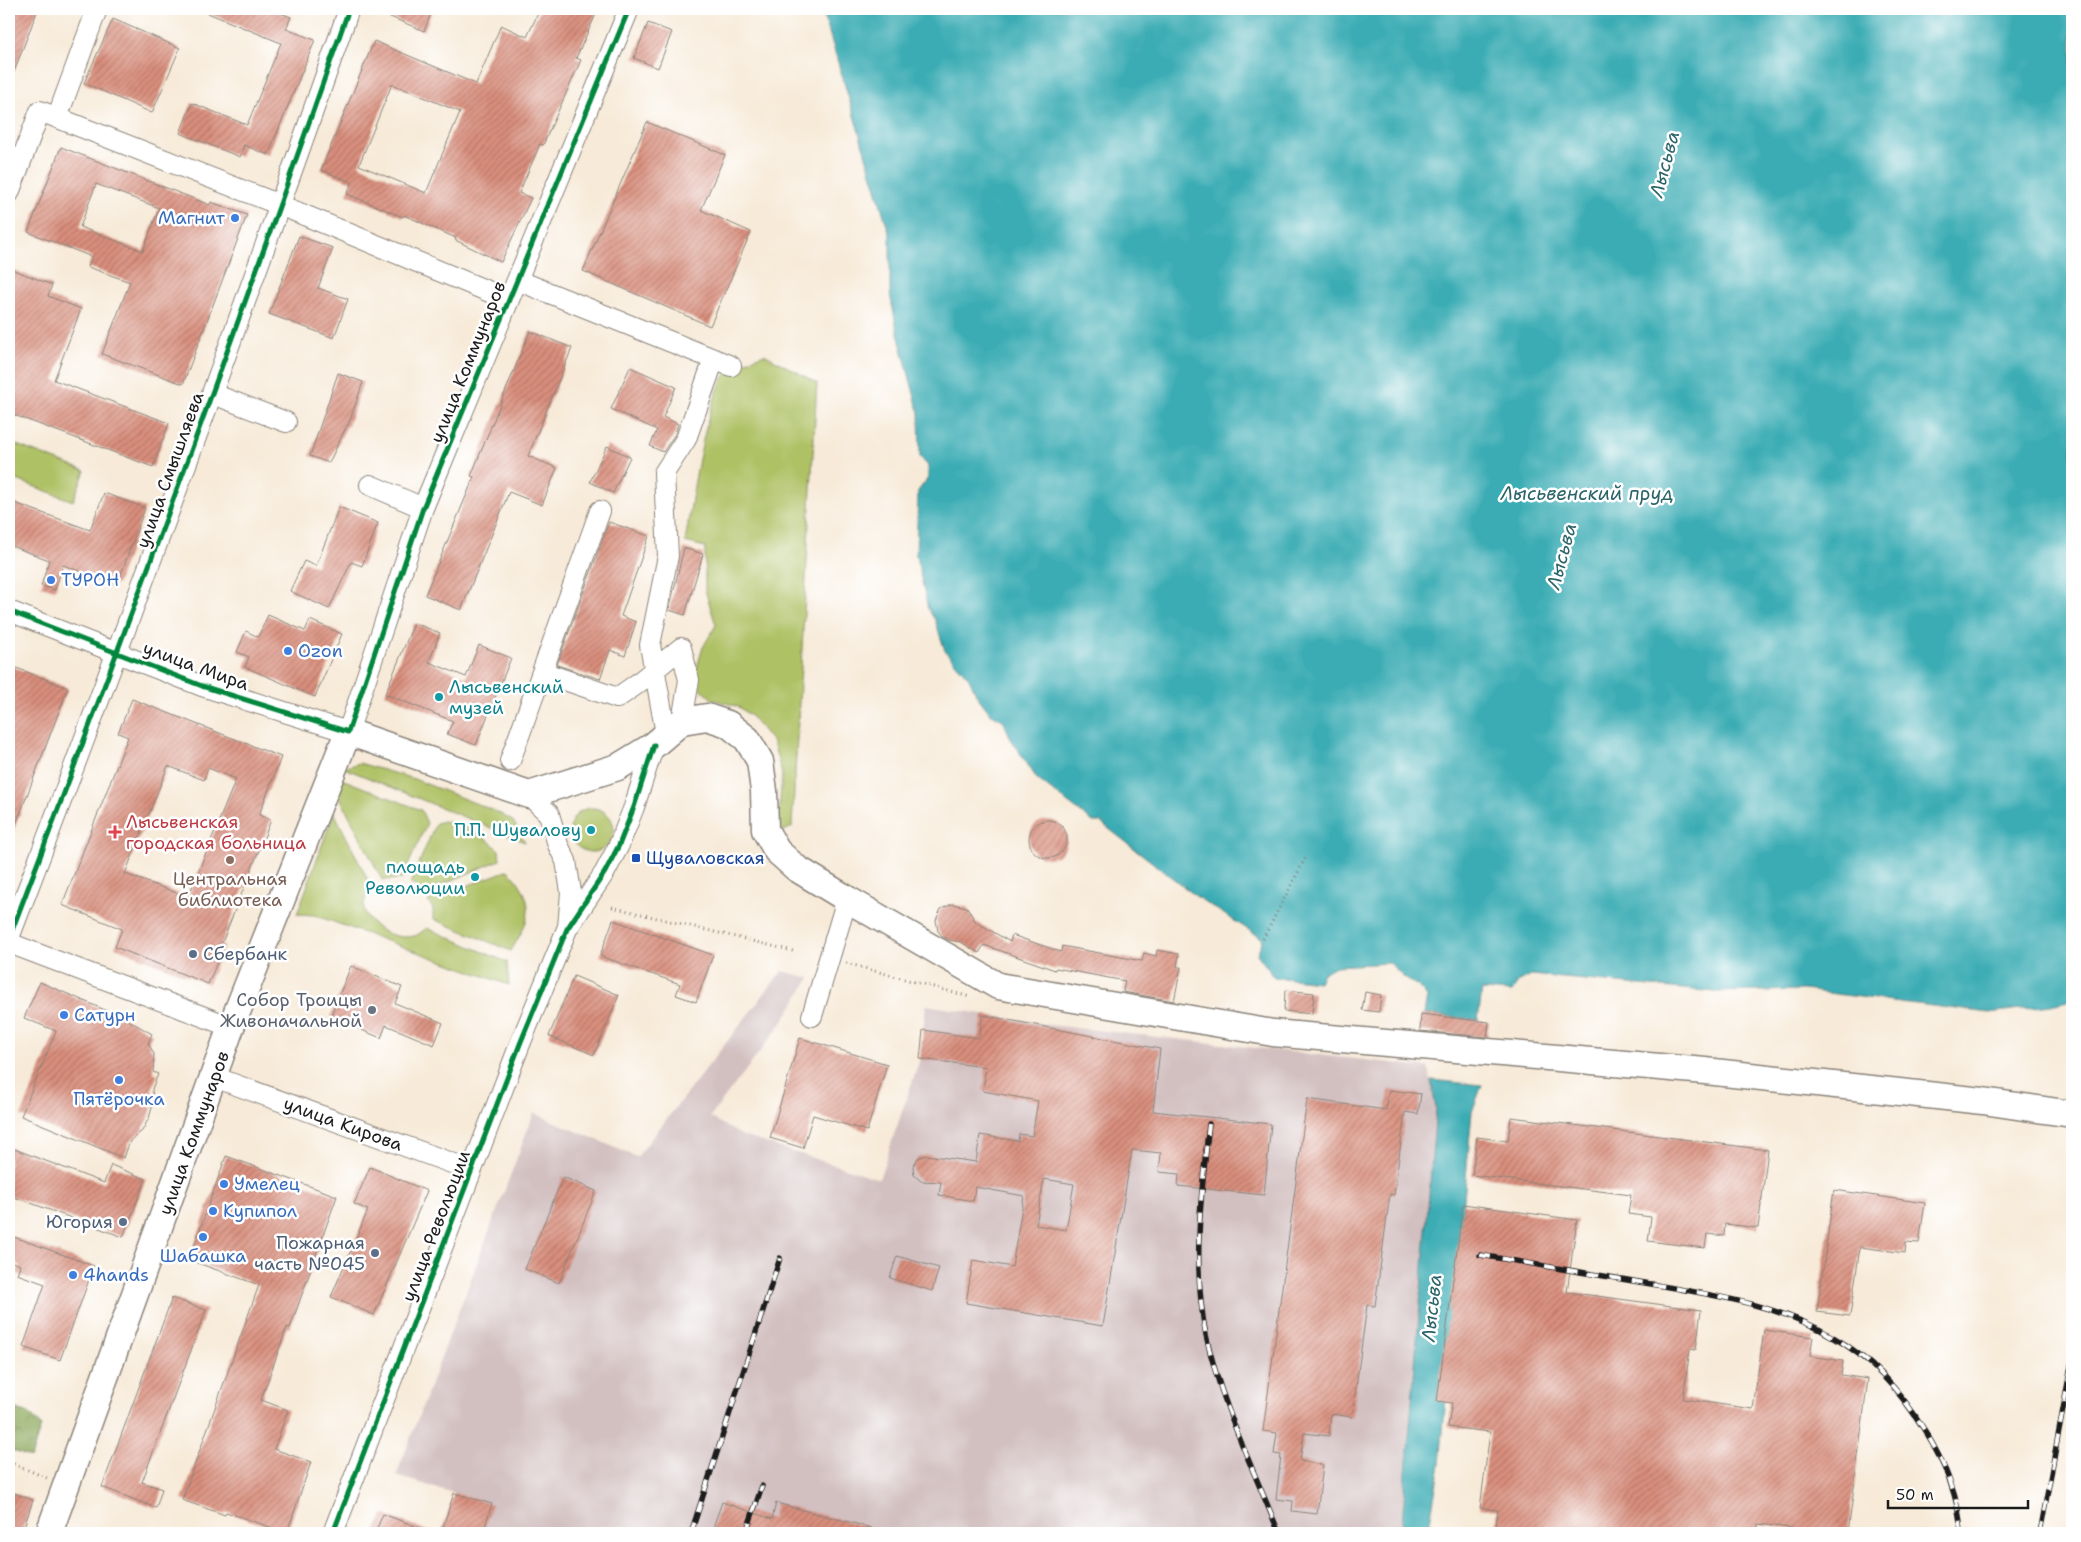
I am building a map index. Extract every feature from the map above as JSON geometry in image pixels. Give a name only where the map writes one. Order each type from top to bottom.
[{"type":"main road","points":[[529,795],[618,768],[668,733],[707,717],[728,724],[747,739],[760,761],[764,791],[765,830],[777,851],[796,868],[847,900],[998,986],[1273,1033],[1704,1071],[1983,1101],[2072,1114]]},
{"type":"main road","name":"улица Мира","points":[[348,732],[529,795]]},
{"type":"main road","name":"улица Коммунаров","points":[[50,1533],[231,1027],[348,732]]},
{"type":"street","points":[[56,118],[97,9]]},
{"type":"street","name":"улица Смышляева","points":[[9,938],[118,652],[213,394],[349,9]]},
{"type":"street","name":"улица Коммунаров","points":[[348,732],[424,508],[629,9]]},
{"type":"street","points":[[9,193],[40,111],[280,205],[509,300]]},
{"type":"street","points":[[517,280],[722,363],[686,439],[664,474],[668,556],[650,644],[668,733]]},
{"type":"street","points":[[213,394],[286,422]]},
{"type":"street","points":[[370,485],[424,508]]},
{"type":"street","points":[[510,761],[600,510]]},
{"type":"street","name":"улица Мира","points":[[9,611],[202,686],[348,732]]},
{"type":"street","points":[[542,672],[616,698],[655,670],[681,648],[689,680],[619,845],[605,872],[568,929]]},
{"type":"street","points":[[529,795],[549,814],[558,845],[566,861],[571,892],[568,929]]},
{"type":"street","points":[[812,1016],[847,900]]},
{"type":"street","name":"улица Революции","points":[[333,1533],[471,1170],[568,929]]},
{"type":"street","points":[[9,943],[231,1027]]},
{"type":"street","name":"улица Кирова","points":[[214,1078],[471,1170]]},
{"type":"path","points":[[1263,939],[1307,855]]},
{"type":"path","points":[[612,907],[793,951]]},
{"type":"path","points":[[9,1462],[66,1486]]},
{"type":"shaded area","points":[[782,971],[810,978],[781,1024],[710,1117],[743,1136],[879,1179],[920,1059],[926,1005],[1050,1025],[1428,1067],[1436,1109],[1400,1533],[483,1533],[491,1504],[396,1476],[534,1113],[637,1157]]},
{"type":"green space","points":[[764,354],[817,383],[792,827],[784,831],[778,826],[782,774],[773,743],[752,717],[739,707],[712,699],[693,681],[703,647],[716,625],[705,590],[705,547],[685,542],[695,478],[713,402],[721,383],[732,368]]},
{"type":"green space","points":[[9,442],[85,471],[73,501],[9,477]]},
{"type":"green space","points":[[359,763],[414,779],[495,811],[513,821],[525,842],[344,768]]},
{"type":"green space","points":[[339,778],[421,810],[427,823],[402,879],[382,880],[333,784]]},
{"type":"green space","points":[[592,808],[604,812],[610,818],[614,830],[610,842],[604,848],[592,852],[580,848],[574,842],[570,830],[574,818],[580,812]]},
{"type":"green space","points":[[334,812],[371,886],[366,897],[364,909],[367,916],[378,928],[393,935],[409,937],[417,935],[427,928],[507,962],[509,985],[314,915],[297,914]]},
{"type":"green space","points":[[443,821],[459,825],[480,835],[499,850],[500,860],[422,893],[416,886],[410,884],[436,823]]},
{"type":"green space","points":[[508,870],[522,888],[528,905],[528,916],[522,932],[511,951],[433,919],[433,909],[428,901]]},
{"type":"green space","points":[[9,1405],[31,1415],[41,1426],[31,1458],[9,1449]]},
{"type":"water","name":"Лысьвенский пруд","points":[[822,9],[2072,9],[2072,1000],[2051,1005],[1989,1013],[1803,990],[1715,992],[1531,975],[1518,982],[1512,992],[1482,990],[1478,1020],[1424,1014],[1427,997],[1418,986],[1404,978],[1390,963],[1336,966],[1323,973],[1319,982],[1274,977],[1257,954],[1263,939],[1197,897],[1100,822],[1093,822],[1037,779],[1011,739],[1003,720],[990,713],[977,696],[969,678],[945,651],[935,620],[928,609],[916,555],[918,491],[928,478],[928,466],[920,457],[919,413],[897,330],[890,294],[890,236]]},
{"type":"water","name":"Лысьва","points":[[1431,1080],[1482,1085],[1472,1112],[1440,1465],[1428,1533],[1401,1533],[1436,1109]]},
{"type":"building","points":[[9,9],[38,9],[10,82],[9,82]]},
{"type":"building","points":[[198,9],[270,9],[291,17],[286,29],[315,40],[268,155],[244,145],[240,157],[180,133],[192,103],[247,125],[281,43]]},
{"type":"building","points":[[371,9],[433,9],[424,31]]},
{"type":"building","points":[[540,9],[583,9],[596,14],[576,58],[581,60],[543,145],[540,144],[519,193],[531,198],[501,262],[455,240],[456,238],[404,215],[403,217],[347,194],[352,182],[321,170],[374,41],[476,84],[501,25],[527,37]],"holes":[[[392,84],[460,112],[426,193],[359,165]]]},
{"type":"building","points":[[113,19],[180,48],[152,113],[84,83]]},
{"type":"building","points":[[648,23],[672,32],[658,68],[634,58]]},
{"type":"building","points":[[647,122],[725,155],[701,210],[751,232],[710,326],[583,271]]},
{"type":"building","points":[[61,147],[210,205],[211,202],[247,215],[183,384],[102,354],[130,282],[88,267],[92,257],[28,232]],"holes":[[[96,184],[159,208],[143,251],[80,227]]]},
{"type":"building","points":[[299,236],[333,248],[318,288],[348,299],[334,338],[269,314]]},
{"type":"building","points":[[9,268],[52,285],[48,296],[81,309],[54,380],[169,423],[153,467],[9,413]]},
{"type":"building","points":[[530,331],[572,348],[528,456],[557,468],[542,505],[509,492],[461,610],[425,595],[474,477],[471,476]]},
{"type":"building","points":[[630,367],[676,387],[663,417],[678,424],[675,434],[663,452],[650,446],[657,430],[611,409]]},
{"type":"building","points":[[338,373],[363,382],[348,426],[329,463],[310,456]]},
{"type":"building","points":[[607,446],[630,457],[613,493],[590,482]]},
{"type":"building","points":[[104,493],[145,508],[117,585],[63,565],[55,590],[41,586],[49,560],[9,545],[9,501],[90,530]]},
{"type":"building","points":[[339,507],[378,523],[362,566],[351,562],[329,609],[290,591],[304,561],[316,566]]},
{"type":"building","points":[[609,522],[649,536],[621,616],[636,622],[625,656],[610,650],[600,679],[557,665]]},
{"type":"building","points":[[684,548],[703,554],[685,615],[669,610]]},
{"type":"building","points":[[268,615],[305,631],[310,620],[342,634],[315,697],[245,667],[249,657],[237,652],[246,631],[258,637]]},
{"type":"building","points":[[414,623],[440,633],[429,662],[466,677],[479,645],[511,658],[476,745],[447,734],[453,721],[385,694]]},
{"type":"building","points":[[9,665],[68,688],[10,840],[9,840]]},
{"type":"building","points":[[132,699],[281,757],[259,815],[271,820],[221,945],[224,946],[208,984],[115,947],[122,929],[62,905],[128,737],[118,733]],"holes":[[[168,766],[204,780],[208,768],[236,779],[188,897],[125,874]]]},
{"type":"building","points":[[1048,820],[1055,821],[1061,826],[1066,832],[1066,846],[1061,852],[1055,857],[1048,858],[1041,857],[1035,852],[1030,846],[1029,839],[1030,832],[1035,826],[1041,821]]},
{"type":"building","points":[[952,904],[967,907],[975,921],[1010,942],[1012,935],[1061,952],[1062,946],[1142,961],[1144,953],[1156,956],[1157,950],[1179,954],[1177,967],[1181,967],[1174,1001],[1123,992],[1125,981],[1056,968],[1055,970],[984,945],[979,953],[961,942],[949,940],[938,931],[936,920],[941,909]]},
{"type":"building","points":[[613,920],[713,955],[696,1002],[676,995],[680,984],[600,956]]},
{"type":"building","name":"Собор Троицы Живоначальной","points":[[351,966],[402,987],[395,1003],[443,1023],[434,1045],[386,1025],[381,1038],[330,1017]]},
{"type":"building","points":[[574,976],[619,995],[594,1055],[549,1036]]},
{"type":"building","points":[[40,982],[128,1020],[152,1034],[148,1043],[154,1054],[153,1072],[158,1074],[152,1089],[153,1104],[149,1118],[142,1131],[130,1141],[124,1158],[21,1116],[56,1031],[24,1018]]},
{"type":"building","points":[[1285,990],[1314,993],[1312,1014],[1284,1011]]},
{"type":"building","points":[[1365,992],[1381,995],[1379,1012],[1362,1010]]},
{"type":"building","points":[[1421,1014],[1489,1022],[1487,1037],[1420,1031]]},
{"type":"building","points":[[983,1015],[1160,1049],[1153,1111],[1271,1124],[1264,1195],[1178,1186],[1179,1174],[1159,1172],[1161,1153],[1132,1150],[1103,1326],[966,1303],[973,1260],[1012,1267],[1024,1196],[975,1187],[973,1201],[939,1195],[941,1182],[921,1181],[914,1175],[913,1166],[918,1158],[926,1155],[976,1162],[980,1135],[1018,1141],[1019,1134],[1032,1136],[1038,1101],[983,1091],[986,1067],[920,1059],[923,1030],[979,1038]],"holes":[[[1044,1179],[1074,1184],[1066,1230],[1036,1225]]]},
{"type":"building","points":[[800,1038],[887,1064],[867,1131],[813,1115],[803,1148],[770,1138]]},
{"type":"building","points":[[1389,1090],[1421,1094],[1418,1114],[1405,1112],[1394,1195],[1390,1194],[1375,1306],[1367,1305],[1352,1417],[1331,1414],[1329,1436],[1304,1433],[1300,1461],[1323,1465],[1317,1514],[1292,1511],[1293,1501],[1276,1499],[1281,1455],[1274,1454],[1277,1433],[1263,1431],[1307,1099],[1386,1110]]},
{"type":"building","points":[[1511,1117],[1768,1150],[1758,1228],[1725,1224],[1724,1236],[1707,1234],[1705,1248],[1648,1241],[1651,1217],[1628,1214],[1631,1195],[1472,1175],[1477,1137],[1508,1141]]},
{"type":"building","points":[[9,1147],[104,1183],[111,1165],[146,1179],[123,1237],[9,1195]]},
{"type":"building","points":[[226,1156],[337,1196],[290,1328],[287,1327],[261,1400],[288,1410],[274,1449],[311,1462],[287,1533],[226,1512],[225,1515],[182,1500],[259,1285],[189,1260]]},
{"type":"building","name":"Пожарная часть №045","points":[[370,1167],[427,1191],[374,1315],[331,1297],[368,1210],[354,1204]]},
{"type":"building","points":[[563,1177],[596,1191],[559,1283],[525,1269]]},
{"type":"building","points":[[1834,1190],[1925,1203],[1919,1243],[1906,1242],[1905,1253],[1860,1247],[1850,1316],[1817,1312]]},
{"type":"building","points":[[1463,1204],[1577,1220],[1567,1292],[1701,1310],[1696,1350],[1690,1349],[1683,1399],[1753,1409],[1764,1330],[1813,1337],[1810,1356],[1843,1361],[1841,1375],[1868,1379],[1848,1533],[1832,1533],[1758,1524],[1757,1533],[1533,1533],[1496,1528],[1498,1510],[1480,1508],[1490,1432],[1448,1427],[1452,1403],[1437,1401]]},
{"type":"building","points":[[9,1235],[94,1266],[60,1360],[23,1347],[45,1284],[17,1274],[20,1265],[9,1261]]},
{"type":"building","points":[[897,1256],[939,1268],[932,1291],[890,1278]]},
{"type":"building","points":[[172,1298],[206,1310],[142,1482],[162,1489],[156,1508],[102,1487]]},
{"type":"building","points":[[9,1491],[33,1500],[22,1533],[9,1533]]},
{"type":"building","points":[[454,1493],[492,1504],[483,1533],[441,1533]]},
{"type":"building","points":[[722,1502],[772,1519],[776,1503],[872,1528],[871,1533],[711,1533]]},
{"type":"building","points":[[383,1514],[431,1532],[431,1533],[375,1533]]},
{"type":"railway","points":[[1209,1124],[1199,1230],[1199,1282],[1206,1335],[1212,1361],[1238,1436],[1279,1533]]},
{"type":"railway","points":[[1480,1255],[1718,1296],[1789,1316],[1833,1337],[1873,1366],[1896,1390],[1916,1417],[1938,1455],[1949,1480],[1960,1519],[1961,1533]]},
{"type":"railway","points":[[691,1533],[780,1258]]},
{"type":"railway","points":[[2040,1533],[2072,1361]]},
{"type":"railway","points":[[746,1533],[762,1486]]},
{"type":"cycle path","points":[[9,938],[97,707],[182,475],[349,9]]},
{"type":"cycle path","points":[[9,611],[202,686],[348,732],[423,508],[629,9]]},
{"type":"cycle path","points":[[333,1533],[520,1044],[567,929],[605,872],[619,845],[634,807],[654,745]]},
{"type":"place","name":"Магнит","points":[[235,218]]},
{"type":"place","name":"ТУРОН","points":[[51,580]]},
{"type":"place","name":"Ozon","points":[[288,651]]},
{"type":"place","name":"Лысьвенский музей","points":[[439,697]]},
{"type":"place","name":"П.П. Шувалову","points":[[591,830]]},
{"type":"place","name":"Лысьвенская городская больница","points":[[115,832]]},
{"type":"place","name":"Щуваловская","points":[[636,858]]},
{"type":"place","name":"Центральная библиотека","points":[[230,860]]},
{"type":"place","name":"площадь Революции","points":[[475,877]]},
{"type":"place","name":"Сбербанк","points":[[193,954]]},
{"type":"place","name":"Собор Троицы Живоначальной","points":[[372,1010]]},
{"type":"place","name":"Сатурн","points":[[64,1015]]},
{"type":"place","name":"Пятёрочка","points":[[119,1080]]},
{"type":"place","name":"Умелец","points":[[224,1184]]},
{"type":"place","name":"Купипол","points":[[213,1211]]},
{"type":"place","name":"Югория","points":[[123,1222]]},
{"type":"place","name":"Шабашка","points":[[203,1237]]},
{"type":"place","name":"Пожарная часть №045","points":[[375,1253]]},
{"type":"place","name":"4hands","points":[[73,1275]]}]
